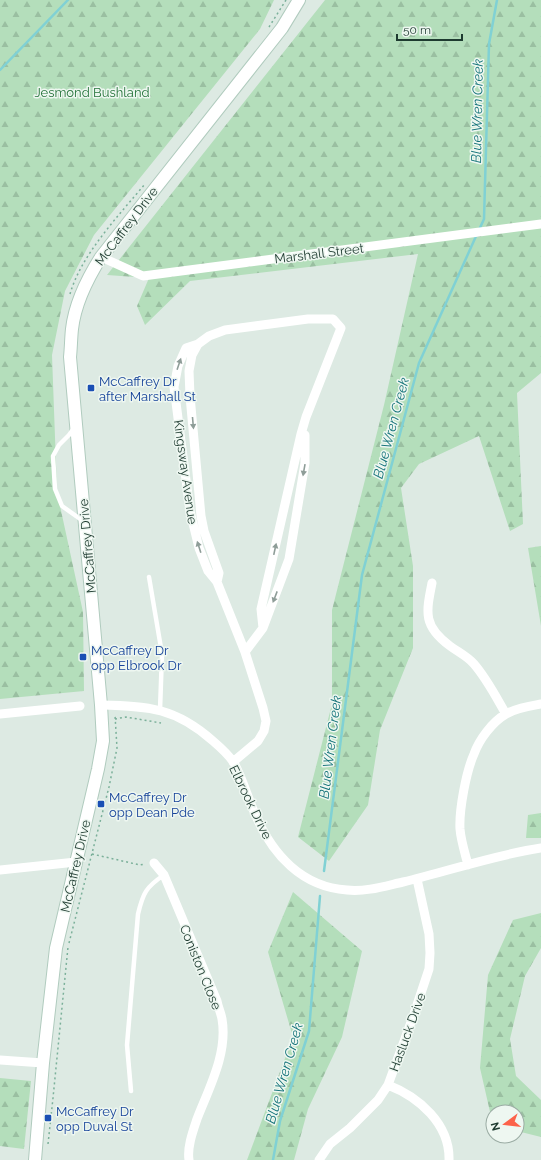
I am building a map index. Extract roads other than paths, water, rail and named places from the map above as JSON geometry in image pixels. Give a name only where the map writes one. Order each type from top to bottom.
[{"type":"main road","name":"McCaffrey Drive","points":[[35,1160],[43,1063],[56,948],[98,769],[103,741],[102,705],[70,357],[72,328],[78,302],[87,279],[101,257],[282,28],[299,0]]},
{"type":"street","name":"Marshall Street","points":[[101,257],[144,276],[541,224]]},
{"type":"street","name":"Kingsway Avenue","points":[[233,762],[258,741],[265,726],[263,708],[245,652],[217,582],[208,571],[199,548],[190,511],[174,387],[178,366],[186,348],[198,344],[209,336],[225,330],[308,319],[333,319],[341,328],[306,418],[290,477],[261,609],[263,628]]},
{"type":"street","name":"Kingsway Avenue","points":[[198,344],[192,354],[189,371],[190,396],[204,531],[219,572],[217,582]]},
{"type":"street","name":"Kingsway Avenue","points":[[245,652],[263,628],[289,559],[305,463],[304,441],[306,418]]},
{"type":"street","points":[[432,583],[427,611],[431,628],[437,635],[474,664],[506,714]]},
{"type":"street","points":[[468,865],[460,830],[465,788],[474,754],[480,742],[489,730],[506,714],[521,708],[541,704]]},
{"type":"street","name":"Elbrook Drive","points":[[102,705],[129,706],[160,710],[186,721],[202,732],[233,762],[256,816],[271,844],[290,866],[301,875],[323,885],[346,890],[367,890],[417,879],[511,854],[541,848]]},
{"type":"street","points":[[0,714],[80,706]]},
{"type":"street","points":[[0,870],[76,862]]},
{"type":"street","name":"Coniston Close","points":[[154,863],[164,875],[217,1001],[222,1020],[220,1057],[194,1129],[186,1158]]},
{"type":"street","name":"Hasluck Drive","points":[[319,1160],[330,1144],[350,1128],[378,1100],[388,1085],[414,1014],[428,970],[430,954],[429,934],[417,879]]},
{"type":"street","points":[[0,1060],[43,1063]]},
{"type":"street","points":[[388,1085],[411,1097],[435,1118],[441,1128],[449,1150],[449,1160]]},
{"type":"lane","points":[[76,424],[69,436],[59,445],[53,456],[54,489],[62,506],[86,523]]},
{"type":"lane","points":[[149,577],[162,654],[160,710]]},
{"type":"lane","points":[[131,1091],[127,1045],[138,914],[141,900],[148,888],[164,875]]},
{"type":"waterway","points":[[0,70],[68,0]]},
{"type":"waterway","name":"Blue Wren Creek","points":[[479,230],[484,219],[489,44],[497,0]]},
{"type":"waterway","name":"Blue Wren Creek","points":[[324,871],[362,575],[419,363],[477,234]]},
{"type":"waterway","name":"Blue Wren Creek","points":[[273,1160],[280,1121],[309,1031],[320,896]]},
{"type":"place","name":"McCaffrey Dr after Marshall St","points":[[91,388]]},
{"type":"place","name":"McCaffrey Dr opp Elbrook Dr","points":[[83,657]]},
{"type":"place","name":"McCaffrey Dr opp Dean Pde","points":[[101,804]]},
{"type":"place","name":"McCaffrey Dr opp Duval St","points":[[48,1118]]},
{"type":"park label","name":"Jesmond Bushland","points":[[92,92]]}]
